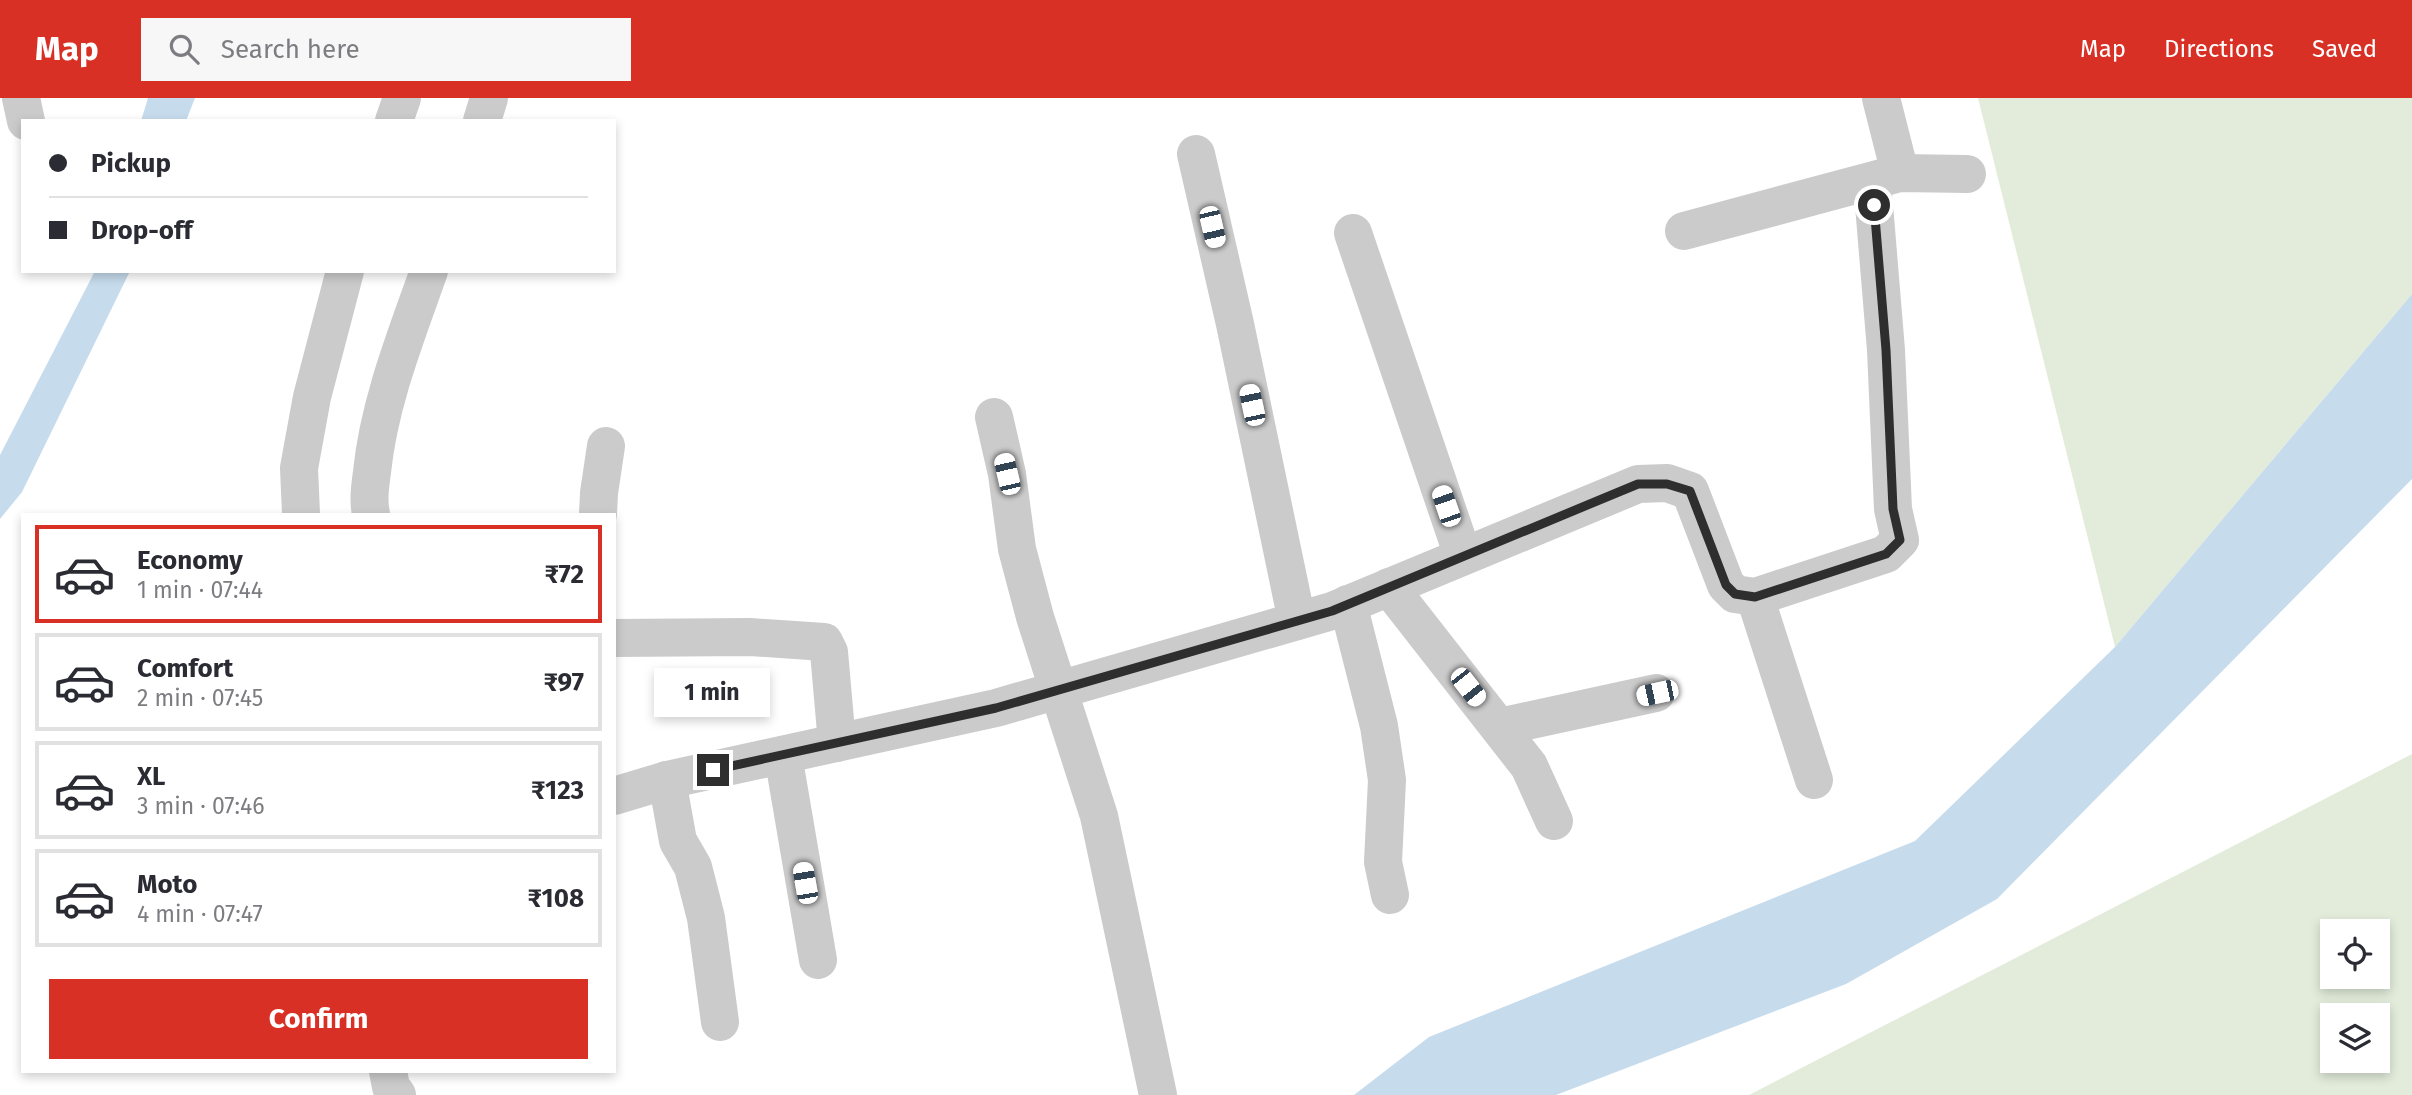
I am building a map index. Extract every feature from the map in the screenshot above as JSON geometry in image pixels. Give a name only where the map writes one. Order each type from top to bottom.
[{"type":"street","points":[[21,98],[26,119]]},
{"type":"street","points":[[395,119],[402,98]]},
{"type":"street","points":[[483,119],[489,98]]},
{"type":"street","points":[[616,795],[667,780],[996,708],[1297,621],[1348,604],[1638,484],[1667,484],[1690,491],[1726,585],[1735,594],[1755,597],[1886,554],[1900,540],[1893,509],[1886,350],[1885,177],[1881,98]]},
{"type":"street","points":[[1196,154],[1235,324],[1297,621]]},
{"type":"street","points":[[1684,231],[1885,177],[1967,174]]},
{"type":"street","points":[[1353,233],[1463,556]]},
{"type":"street","points":[[301,513],[299,468],[312,397],[344,273]]},
{"type":"street","points":[[371,513],[368,503],[376,434],[428,273]]},
{"type":"street","points":[[994,417],[1007,474],[1017,549],[1035,617],[1099,816],[1158,1095]]},
{"type":"street","points":[[598,513],[598,494],[606,446]]},
{"type":"street","points":[[1389,587],[1529,766],[1554,821]]},
{"type":"street","points":[[1755,597],[1814,780]]},
{"type":"street","points":[[1348,604],[1379,726],[1387,780],[1383,862],[1390,895]]},
{"type":"street","points":[[616,638],[750,637],[824,642],[829,652],[837,743]]},
{"type":"street","points":[[1499,727],[1657,693]]},
{"type":"street","points":[[783,755],[818,960]]},
{"type":"street","points":[[667,780],[678,841],[693,867],[706,918],[720,1022]]},
{"type":"street","points":[[388,1073],[391,1087],[397,1095]]},
{"type":"green space","points":[[1978,98],[2412,98],[2412,294],[2115,647]]},
{"type":"green space","points":[[2412,754],[2412,1095],[1749,1095]]},
{"type":"water","points":[[148,98],[195,98],[187,119],[142,119]]},
{"type":"water","points":[[94,273],[129,273],[22,492],[0,519],[0,455]]},
{"type":"water","points":[[2412,294],[2412,479],[1997,899],[1846,984],[1556,1095],[1354,1095],[1429,1037],[1915,841],[2115,647]]},
{"type":"route","points":[[713,770],[996,708],[1332,611],[1638,484],[1667,484],[1690,491],[1726,585],[1735,594],[1755,597],[1886,554],[1900,540],[1893,509],[1886,350],[1874,205]]}]
